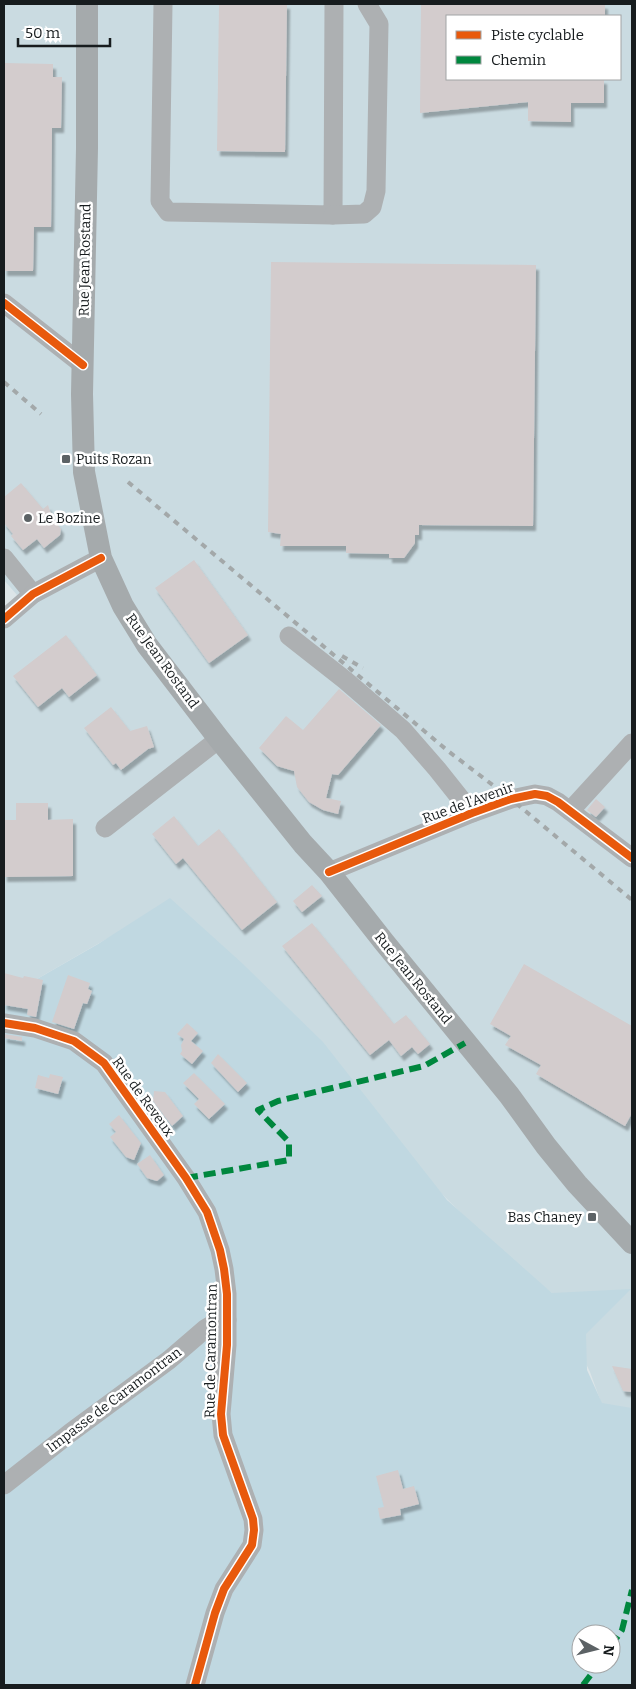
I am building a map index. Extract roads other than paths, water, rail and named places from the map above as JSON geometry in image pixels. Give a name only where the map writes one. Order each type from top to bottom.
[{"type":"main road","name":"Rue Jean Rostand","points":[[87,4],[82,394],[84,472],[101,558],[123,606],[147,645],[219,739],[304,844],[330,872],[384,942],[509,1095],[546,1146],[577,1184],[632,1243]]},
{"type":"main road","name":"Rue Jean Rostand","points":[[509,1095],[632,1224]]},
{"type":"street","points":[[163,4],[160,201],[168,212],[333,215],[364,214],[372,207],[376,191],[379,24],[367,4]]},
{"type":"street","points":[[333,215],[334,4]]},
{"type":"street","points":[[4,303],[83,365]]},
{"type":"street","points":[[4,558],[33,594]]},
{"type":"street","points":[[4,619],[33,594],[101,558]]},
{"type":"street","points":[[289,636],[345,680],[403,730],[421,759],[472,813]]},
{"type":"street","points":[[105,828],[219,739]]},
{"type":"street","points":[[570,811],[632,743]]},
{"type":"street","name":"Rue de l'Avenir","points":[[330,872],[472,813],[511,799],[535,794],[547,796],[570,811],[632,858]]},
{"type":"street","name":"Rue de Reveux","points":[[4,1023],[35,1028],[74,1041],[104,1063],[186,1178],[207,1212]]},
{"type":"street","name":"Rue de Caramontran","points":[[196,1685],[215,1613],[224,1589],[252,1545],[254,1530],[253,1519],[223,1435],[222,1414],[227,1345],[227,1294],[224,1269],[207,1212]]},
{"type":"street","name":"Impasse de Caramontran","points":[[4,1485],[70,1433],[169,1360],[205,1329],[215,1323],[226,1320]]},
{"type":"railway","points":[[4,382],[41,414]]},
{"type":"railway","points":[[128,482],[448,751],[511,799],[632,900]]},
{"type":"railway","points":[[342,656],[363,668]]},
{"type":"place","name":"Puits Rozan","points":[[66,459]]},
{"type":"place","name":"Le Bozine","points":[[28,518]]},
{"type":"place","name":"Bas Chaney","points":[[592,1217]]}]
